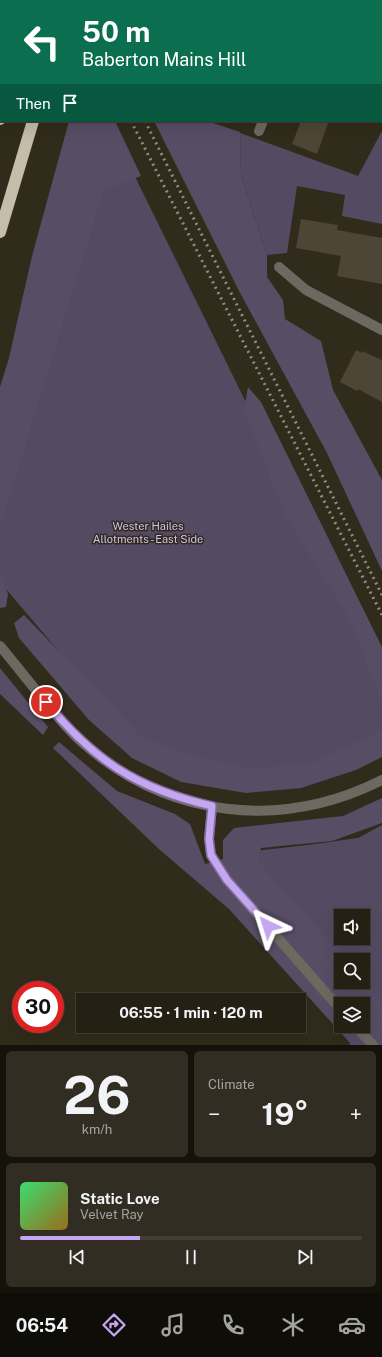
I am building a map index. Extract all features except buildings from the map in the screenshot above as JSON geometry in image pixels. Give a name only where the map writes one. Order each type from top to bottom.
[{"type":"highway","points":[[0,232],[33,122]]},
{"type":"street","points":[[279,267],[306,290],[382,330]]},
{"type":"street","points":[[0,646],[64,724],[100,757],[120,771],[148,786],[188,801],[237,810],[287,810],[336,800],[360,791],[382,780]]},
{"type":"street","points":[[212,806],[209,839],[211,855],[227,880],[334,1002]]},
{"type":"street","points":[[362,1033],[373,1045]]},
{"type":"green space","points":[[382,131],[382,224],[342,216],[345,195],[297,186],[287,253],[267,255],[241,176],[240,133],[358,176]]},
{"type":"green space","name":"Wester Hailes Allotments - East Side","points":[[117,140],[382,679],[382,737],[326,769],[240,773],[151,746],[101,701],[0,582],[0,513]]},
{"type":"green space","points":[[382,825],[382,1037],[370,1016],[370,997],[348,997],[341,989],[370,989],[370,953],[334,953],[334,980],[235,853],[358,838]]},
{"type":"shaded area","points":[[69,122],[115,122],[141,176],[104,190],[0,528],[0,387],[9,358],[32,256]]},
{"type":"shaded area","points":[[154,122],[210,122],[240,132],[241,176],[267,255],[267,277],[283,300],[285,319],[321,341],[333,390],[382,480],[382,571],[327,453],[239,291]]},
{"type":"shaded area","points":[[248,387],[261,402],[382,647],[382,702],[349,618],[285,516],[244,409]]},
{"type":"shaded area","points":[[0,571],[8,594],[6,607],[0,608]]},
{"type":"shaded area","points":[[24,615],[143,738],[198,757],[250,768],[310,764],[382,730],[382,757],[356,770],[301,788],[246,793],[181,782],[132,758],[89,720],[19,638],[14,623]]},
{"type":"shaded area","points":[[0,668],[48,727],[43,735],[0,694]]},
{"type":"shaded area","points":[[59,742],[117,791],[175,814],[190,824],[205,864],[223,859],[223,840],[234,828],[343,816],[382,798],[382,823],[332,841],[261,848],[258,861],[340,953],[334,953],[334,989],[370,989],[370,988],[382,1001],[382,1045],[349,1045],[350,1043],[341,1033],[370,1033],[370,997],[334,997],[334,1025],[229,909],[160,850],[53,748]]},
{"type":"railway","points":[[132,122],[382,615]]},
{"type":"railway","points":[[146,122],[382,595]]},
{"type":"route","points":[[46,702],[64,724],[82,742],[120,771],[164,793],[188,801],[212,806],[209,839],[211,855],[227,880],[268,926]]}]
